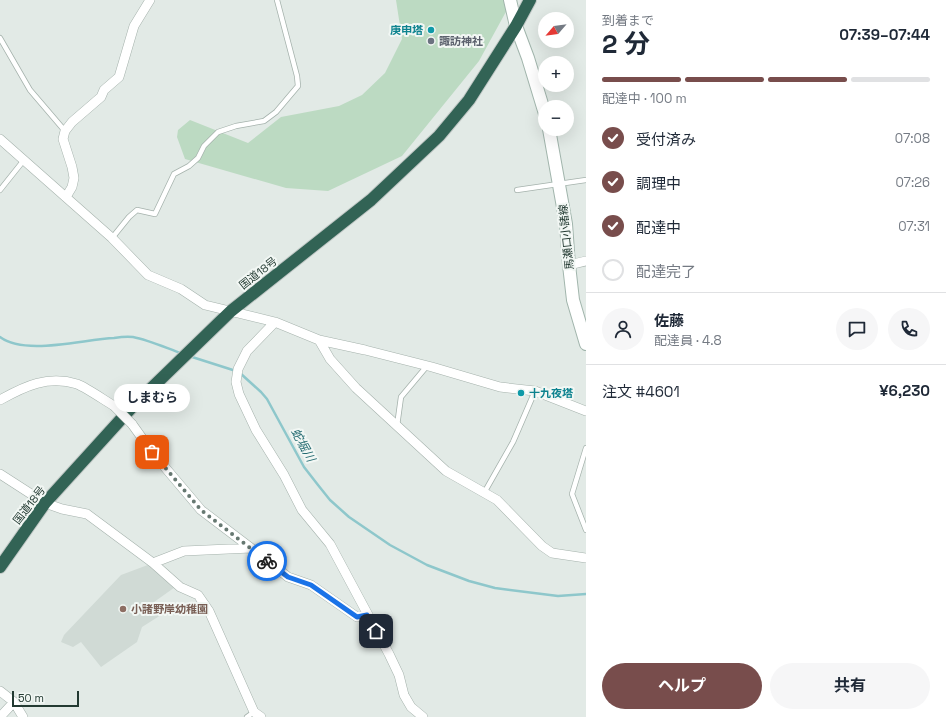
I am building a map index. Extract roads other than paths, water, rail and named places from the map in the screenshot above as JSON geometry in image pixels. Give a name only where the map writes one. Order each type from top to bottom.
[{"type":"highway","name":"国道18号","points":[[0,567],[45,503],[134,406],[231,311],[371,200],[439,136],[469,100],[516,26],[530,0]]},
{"type":"main road","points":[[510,0],[516,26],[528,58],[541,100]]},
{"type":"main road","name":"馬瀬口小諸線","points":[[550,136],[566,224],[573,300],[586,344]]},
{"type":"street","points":[[66,197],[72,187],[74,178],[63,139],[64,131],[72,122],[101,97],[104,90],[119,77],[134,26],[150,0]]},
{"type":"street","points":[[0,139],[112,238],[148,275],[181,289],[205,305],[275,322],[319,340],[427,366],[500,387],[535,392],[586,411]]},
{"type":"street","points":[[569,265],[586,261]]},
{"type":"street","points":[[275,322],[247,351],[238,369],[236,382],[239,394],[256,430],[284,475],[302,510],[330,544],[389,654],[399,675],[404,696],[411,707],[424,717]]},
{"type":"street","points":[[319,340],[330,359],[356,388],[446,471],[484,494],[497,500],[542,546],[552,553],[586,558]]},
{"type":"street","points":[[0,400],[28,386],[51,380],[77,384],[114,406],[132,424],[152,452],[201,510],[288,577],[311,585],[357,617],[367,615]]},
{"type":"street","points":[[0,474],[45,503],[62,509],[87,514],[153,563],[180,587],[198,595],[209,611],[254,715]]},
{"type":"street","points":[[153,563],[184,551],[251,548]]},
{"type":"street","points":[[0,691],[14,702],[22,717]]},
{"type":"street","points":[[0,717],[14,702]]},
{"type":"lane","points":[[112,238],[137,210],[155,214],[174,174],[189,166],[198,158],[204,146],[218,132],[236,126],[264,121],[276,112],[298,86],[297,76],[277,0]]},
{"type":"lane","points":[[0,38],[30,90],[64,131]]},
{"type":"lane","points":[[0,190],[24,160]]},
{"type":"lane","points":[[517,190],[586,180]]},
{"type":"lane","points":[[397,426],[401,397],[427,366]]},
{"type":"lane","points":[[484,494],[513,442],[535,392]]},
{"type":"lane","points":[[586,448],[572,494],[586,530]]},
{"type":"waterway","name":"蛇堀川","points":[[0,337],[11,343],[39,346],[131,337],[139,338],[183,354]]},
{"type":"waterway","name":"蛇堀川","points":[[189,356],[236,371]]},
{"type":"waterway","name":"蛇堀川","points":[[240,373],[267,399],[304,467],[330,500],[349,517],[390,545],[427,565],[469,581],[495,588],[558,596],[586,594]]},
{"type":"place","name":"庚申塔","points":[[431,30]]},
{"type":"place","name":"諏訪神社","points":[[431,41]]},
{"type":"place","name":"十九夜塔","points":[[521,393]]},
{"type":"place","name":"しまむら","points":[[152,452]]},
{"type":"place","name":"小諸野岸幼稚園","points":[[123,609]]}]
